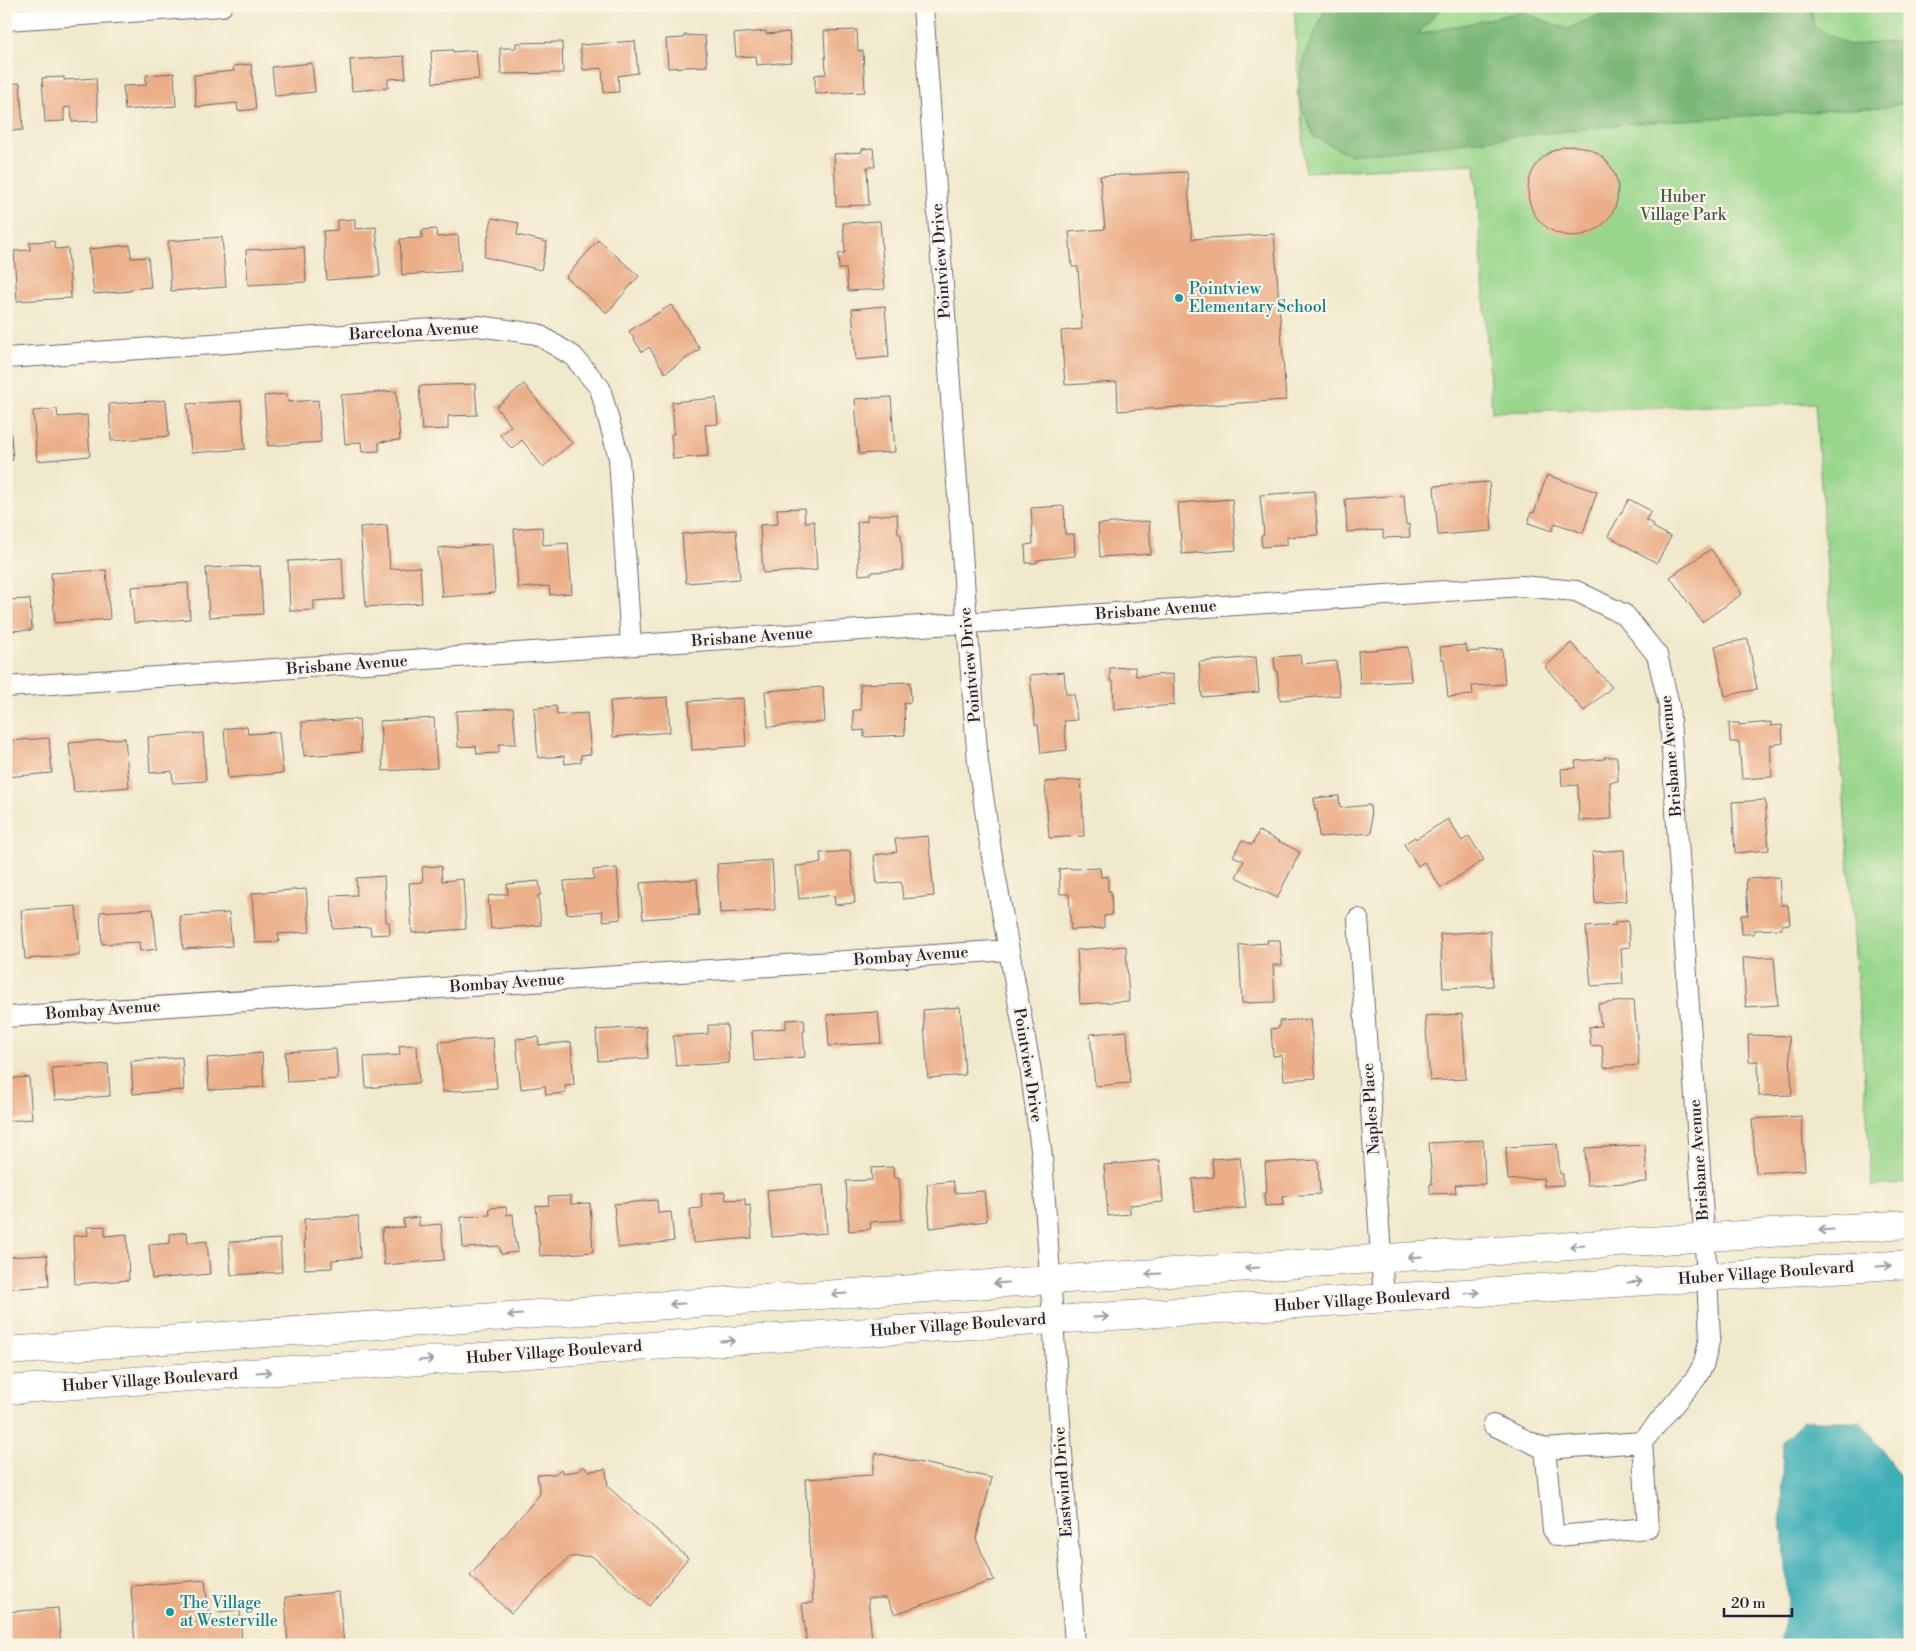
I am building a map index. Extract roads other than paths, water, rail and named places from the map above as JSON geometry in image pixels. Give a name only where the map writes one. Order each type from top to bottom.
[{"type":"street","points":[[6,20],[222,6]]},
{"type":"street","name":"Pointview Drive","points":[[923,6],[978,762],[991,851],[1030,1066],[1041,1148],[1052,1319]]},
{"type":"street","name":"Barcelona Avenue","points":[[6,358],[478,326],[537,334],[573,356],[600,388],[619,458],[631,645]]},
{"type":"street","name":"Brisbane Avenue","points":[[6,687],[1521,586],[1576,591],[1625,615],[1657,656],[1669,705],[1710,1337],[1704,1363],[1696,1378],[1642,1442]]},
{"type":"street","name":"Naples Place","points":[[1358,919],[1384,1299]]},
{"type":"street","name":"Bombay Avenue","points":[[6,1016],[1008,950]]},
{"type":"street","points":[[6,1351],[1910,1224]]},
{"type":"street","name":"Huber Village Boulevard","points":[[6,1390],[401,1362],[1910,1264]]},
{"type":"street","name":"Eastwind Drive","points":[[1052,1319],[1075,1645]]},
{"type":"street","points":[[1493,1425],[1545,1449],[1642,1442],[1648,1528],[1557,1536],[1553,1530],[1545,1449]]},
{"type":"water","points":[[1804,1421],[1860,1421],[1898,1472],[1910,1502],[1910,1645],[1780,1645],[1788,1604],[1781,1515],[1783,1441]]},
{"type":"place","name":"Pointview Elementary School","points":[[1179,298]]},
{"type":"place","name":"The Village at Westerville","points":[[170,1612]]},
{"type":"park label","name":"Huber Village Park","points":[[1683,206]]}]
